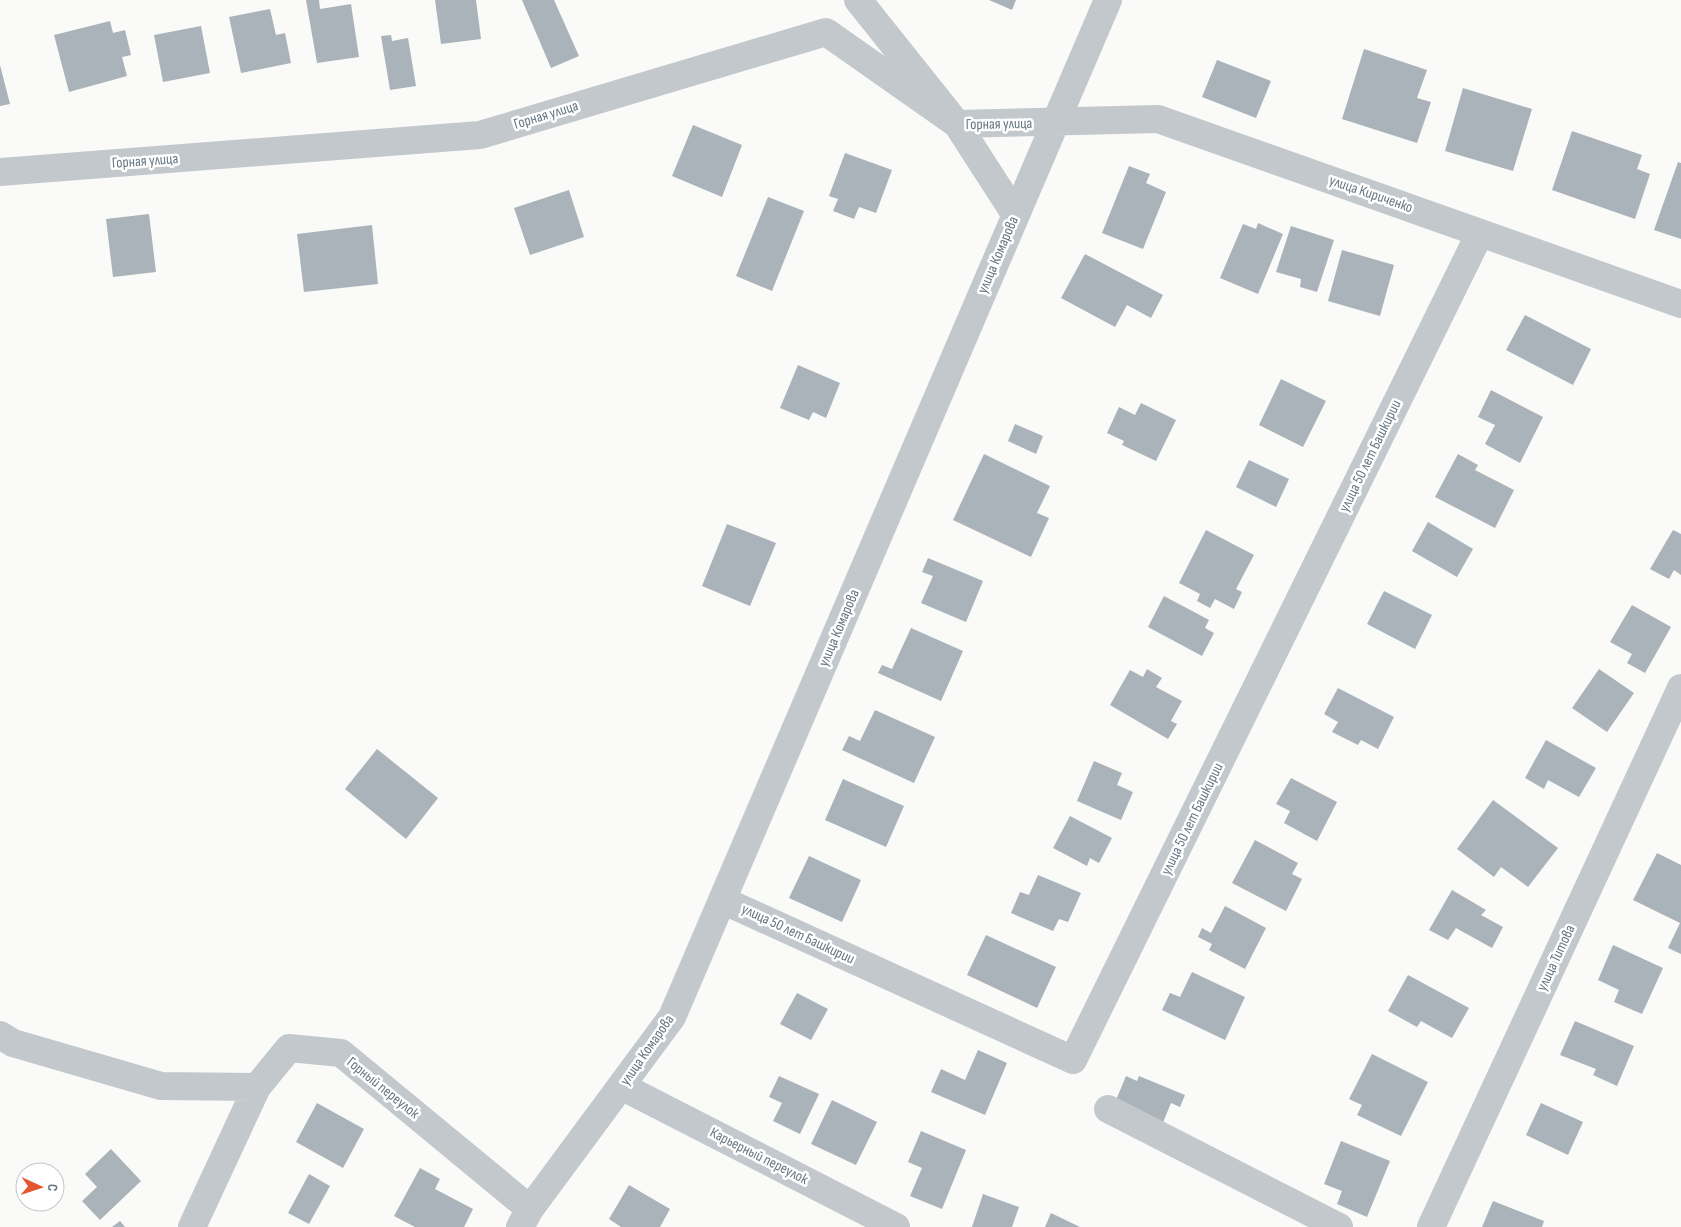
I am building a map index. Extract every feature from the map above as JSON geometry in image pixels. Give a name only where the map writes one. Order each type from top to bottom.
[{"type":"street","points":[[858,0],[956,124],[1016,214]]},
{"type":"street","name":"улица Комарова","points":[[525,1218],[672,1017],[1054,122],[1108,0]]},
{"type":"street","name":"Горная улица","points":[[0,172],[480,135],[826,32],[956,124],[1054,122]]},
{"type":"street","name":"улица Кириченко","points":[[1054,122],[1158,119],[1681,304]]},
{"type":"street","name":"улица 50 лет Башкирии","points":[[722,900],[1073,1060],[1480,233]]},
{"type":"street","name":"улица Титова","points":[[1431,1227],[1681,688]]},
{"type":"street","points":[[0,1035],[13,1043],[161,1086],[257,1088]]},
{"type":"street","name":"Горный переулок","points":[[192,1227],[257,1088],[289,1048],[341,1054],[525,1218]]},
{"type":"street","name":"Карьерный переулок","points":[[621,1086],[896,1227]]},
{"type":"street","points":[[1108,1109],[1338,1227]]},
{"type":"building","points":[[306,0],[319,0],[320,9],[351,4],[359,57],[317,63]]},
{"type":"building","points":[[435,0],[476,0],[481,39],[441,44]]},
{"type":"building","points":[[522,0],[554,0],[579,56],[551,68]]},
{"type":"building","points":[[989,0],[1016,0],[1012,10]]},
{"type":"building","points":[[270,9],[276,35],[285,33],[291,63],[241,73],[229,17]]},
{"type":"building","points":[[110,21],[113,33],[125,30],[131,55],[122,57],[127,76],[69,92],[54,35]]},
{"type":"building","points":[[201,26],[210,73],[163,82],[154,35]]},
{"type":"building","points":[[391,35],[392,41],[408,38],[416,86],[390,90],[381,36]]},
{"type":"building","points":[[1364,49],[1427,70],[1417,98],[1431,102],[1417,143],[1342,119]]},
{"type":"building","points":[[1217,60],[1271,81],[1256,118],[1202,97]]},
{"type":"building","points":[[0,65],[10,104],[0,106]]},
{"type":"building","points":[[1463,88],[1532,109],[1513,171],[1445,151]]},
{"type":"building","points":[[693,125],[742,145],[722,197],[672,176]]},
{"type":"building","points":[[1572,131],[1642,155],[1637,169],[1650,174],[1635,219],[1552,190]]},
{"type":"building","points":[[845,153],[892,170],[876,213],[859,207],[854,219],[833,211],[838,199],[829,196]]},
{"type":"building","points":[[1678,162],[1681,163],[1681,239],[1654,230]]},
{"type":"building","points":[[1129,166],[1150,174],[1146,183],[1166,192],[1143,249],[1102,233]]},
{"type":"building","points":[[569,190],[584,237],[530,255],[514,208]]},
{"type":"building","points":[[768,197],[804,211],[772,291],[736,276]]},
{"type":"building","points":[[149,214],[156,272],[113,277],[106,219]]},
{"type":"building","points":[[1258,223],[1283,234],[1258,294],[1220,278],[1243,224],[1256,229]]},
{"type":"building","points":[[372,225],[378,284],[304,292],[297,234]]},
{"type":"building","points":[[1291,226],[1334,240],[1317,292],[1300,287],[1301,279],[1276,272]]},
{"type":"building","points":[[1342,250],[1394,265],[1380,316],[1328,301]]},
{"type":"building","points":[[1085,254],[1163,295],[1151,318],[1127,305],[1115,327],[1061,298]]},
{"type":"building","points":[[1525,315],[1591,349],[1573,385],[1506,350]]},
{"type":"building","points":[[798,365],[840,383],[826,418],[813,412],[809,420],[780,408]]},
{"type":"building","points":[[1281,379],[1326,401],[1303,447],[1259,425]]},
{"type":"building","points":[[1491,390],[1543,417],[1520,463],[1485,444],[1495,425],[1478,417]]},
{"type":"building","points":[[1141,403],[1176,420],[1156,461],[1122,445],[1124,441],[1107,433],[1119,407],[1135,415]]},
{"type":"building","points":[[1015,424],[1043,436],[1036,454],[1008,441]]},
{"type":"building","points":[[984,454],[1050,486],[1037,513],[1049,518],[1031,557],[953,520]]},
{"type":"building","points":[[1458,454],[1478,465],[1475,470],[1514,490],[1495,528],[1435,497]]},
{"type":"building","points":[[1249,460],[1289,479],[1276,507],[1236,487]]},
{"type":"building","points":[[1428,522],[1473,549],[1457,577],[1412,551]]},
{"type":"building","points":[[727,524],[776,543],[750,606],[702,586]]},
{"type":"building","points":[[1206,530],[1254,555],[1236,589],[1242,592],[1234,609],[1215,599],[1210,608],[1197,601],[1200,594],[1179,583]]},
{"type":"building","points":[[1673,530],[1681,534],[1681,575],[1674,570],[1669,579],[1650,569]]},
{"type":"building","points":[[928,558],[983,581],[966,622],[921,603],[933,576],[922,572]]},
{"type":"building","points":[[1384,591],[1432,615],[1415,649],[1367,624]]},
{"type":"building","points":[[1164,596],[1209,620],[1205,628],[1214,633],[1202,656],[1148,627]]},
{"type":"building","points":[[1632,605],[1671,627],[1645,673],[1627,663],[1632,654],[1610,642]]},
{"type":"building","points":[[911,628],[963,651],[941,701],[878,673],[882,665],[892,669]]},
{"type":"building","points":[[1147,669],[1162,678],[1156,687],[1182,701],[1171,721],[1177,724],[1168,739],[1110,705],[1130,670],[1143,677]]},
{"type":"building","points":[[1599,669],[1634,693],[1607,732],[1572,708]]},
{"type":"building","points":[[1338,688],[1394,717],[1378,749],[1361,740],[1358,745],[1332,732],[1338,722],[1324,714]]},
{"type":"building","points":[[875,710],[935,737],[914,783],[842,750],[849,736],[860,741]]},
{"type":"building","points":[[1546,740],[1596,768],[1579,797],[1548,780],[1544,789],[1525,778]]},
{"type":"building","points":[[377,749],[438,798],[406,839],[345,789]]},
{"type":"building","points":[[1094,761],[1122,773],[1117,785],[1133,792],[1121,820],[1077,801]]},
{"type":"building","points":[[1291,778],[1337,802],[1317,841],[1284,823],[1290,811],[1276,804]]},
{"type":"building","points":[[843,779],[904,806],[886,847],[825,820]]},
{"type":"building","points":[[1493,800],[1558,848],[1528,887],[1501,867],[1494,877],[1457,849]]},
{"type":"building","points":[[1070,816],[1112,838],[1099,863],[1090,858],[1087,866],[1053,848]]},
{"type":"building","points":[[1255,840],[1298,863],[1292,874],[1302,879],[1286,911],[1232,883]]},
{"type":"building","points":[[1657,853],[1681,865],[1681,954],[1668,948],[1680,923],[1633,900]]},
{"type":"building","points":[[809,856],[861,880],[842,922],[789,898]]},
{"type":"building","points":[[1038,875],[1081,893],[1068,922],[1059,919],[1053,931],[1011,913],[1020,892],[1029,895]]},
{"type":"building","points":[[1452,890],[1486,910],[1481,915],[1503,927],[1492,948],[1456,928],[1448,940],[1429,930]]},
{"type":"building","points":[[1225,906],[1266,928],[1245,969],[1209,950],[1212,944],[1198,937],[1202,928],[1211,933]]},
{"type":"building","points":[[986,935],[1056,967],[1037,1008],[967,975]]},
{"type":"building","points":[[1613,945],[1663,968],[1642,1014],[1614,1002],[1619,990],[1598,980]]},
{"type":"building","points":[[1192,972],[1245,997],[1225,1040],[1162,1010],[1170,993],[1180,997]]},
{"type":"building","points":[[1408,975],[1469,1008],[1452,1038],[1421,1021],[1417,1027],[1388,1011]]},
{"type":"building","points":[[797,993],[828,1009],[811,1040],[780,1024]]},
{"type":"building","points":[[1575,1021],[1634,1046],[1617,1086],[1593,1075],[1596,1069],[1560,1055]]},
{"type":"building","points":[[978,1050],[1007,1063],[985,1115],[931,1092],[941,1069],[965,1080]]},
{"type":"building","points":[[1372,1054],[1428,1082],[1401,1136],[1357,1115],[1362,1105],[1349,1099]]},
{"type":"building","points":[[779,1076],[819,1094],[800,1134],[773,1121],[782,1103],[769,1097]]},
{"type":"building","points":[[1126,1076],[1137,1081],[1139,1076],[1185,1095],[1180,1107],[1171,1103],[1162,1125],[1114,1105]]},
{"type":"building","points":[[832,1100],[877,1122],[856,1165],[811,1144]]},
{"type":"building","points":[[317,1103],[364,1129],[343,1168],[296,1142]]},
{"type":"building","points":[[1541,1103],[1583,1122],[1568,1155],[1526,1135]]},
{"type":"building","points":[[921,1131],[966,1150],[942,1209],[910,1196],[922,1168],[908,1162]]},
{"type":"building","points":[[1341,1141],[1390,1161],[1367,1217],[1337,1204],[1342,1191],[1324,1184]]},
{"type":"building","points":[[111,1149],[141,1181],[100,1220],[82,1201],[97,1187],[85,1174]]},
{"type":"building","points":[[420,1168],[440,1179],[435,1189],[473,1209],[464,1227],[415,1227],[394,1216]]},
{"type":"building","points":[[309,1174],[330,1186],[309,1224],[288,1213]]},
{"type":"building","points":[[629,1185],[670,1209],[660,1227],[621,1227],[609,1219]]},
{"type":"building","points":[[983,1194],[1019,1207],[1012,1227],[972,1227]]},
{"type":"building","points":[[1493,1201],[1544,1221],[1542,1227],[1482,1227]]},
{"type":"building","points":[[1051,1213],[1080,1227],[1045,1227]]},
{"type":"building","points":[[120,1221],[125,1227],[112,1227]]}]
